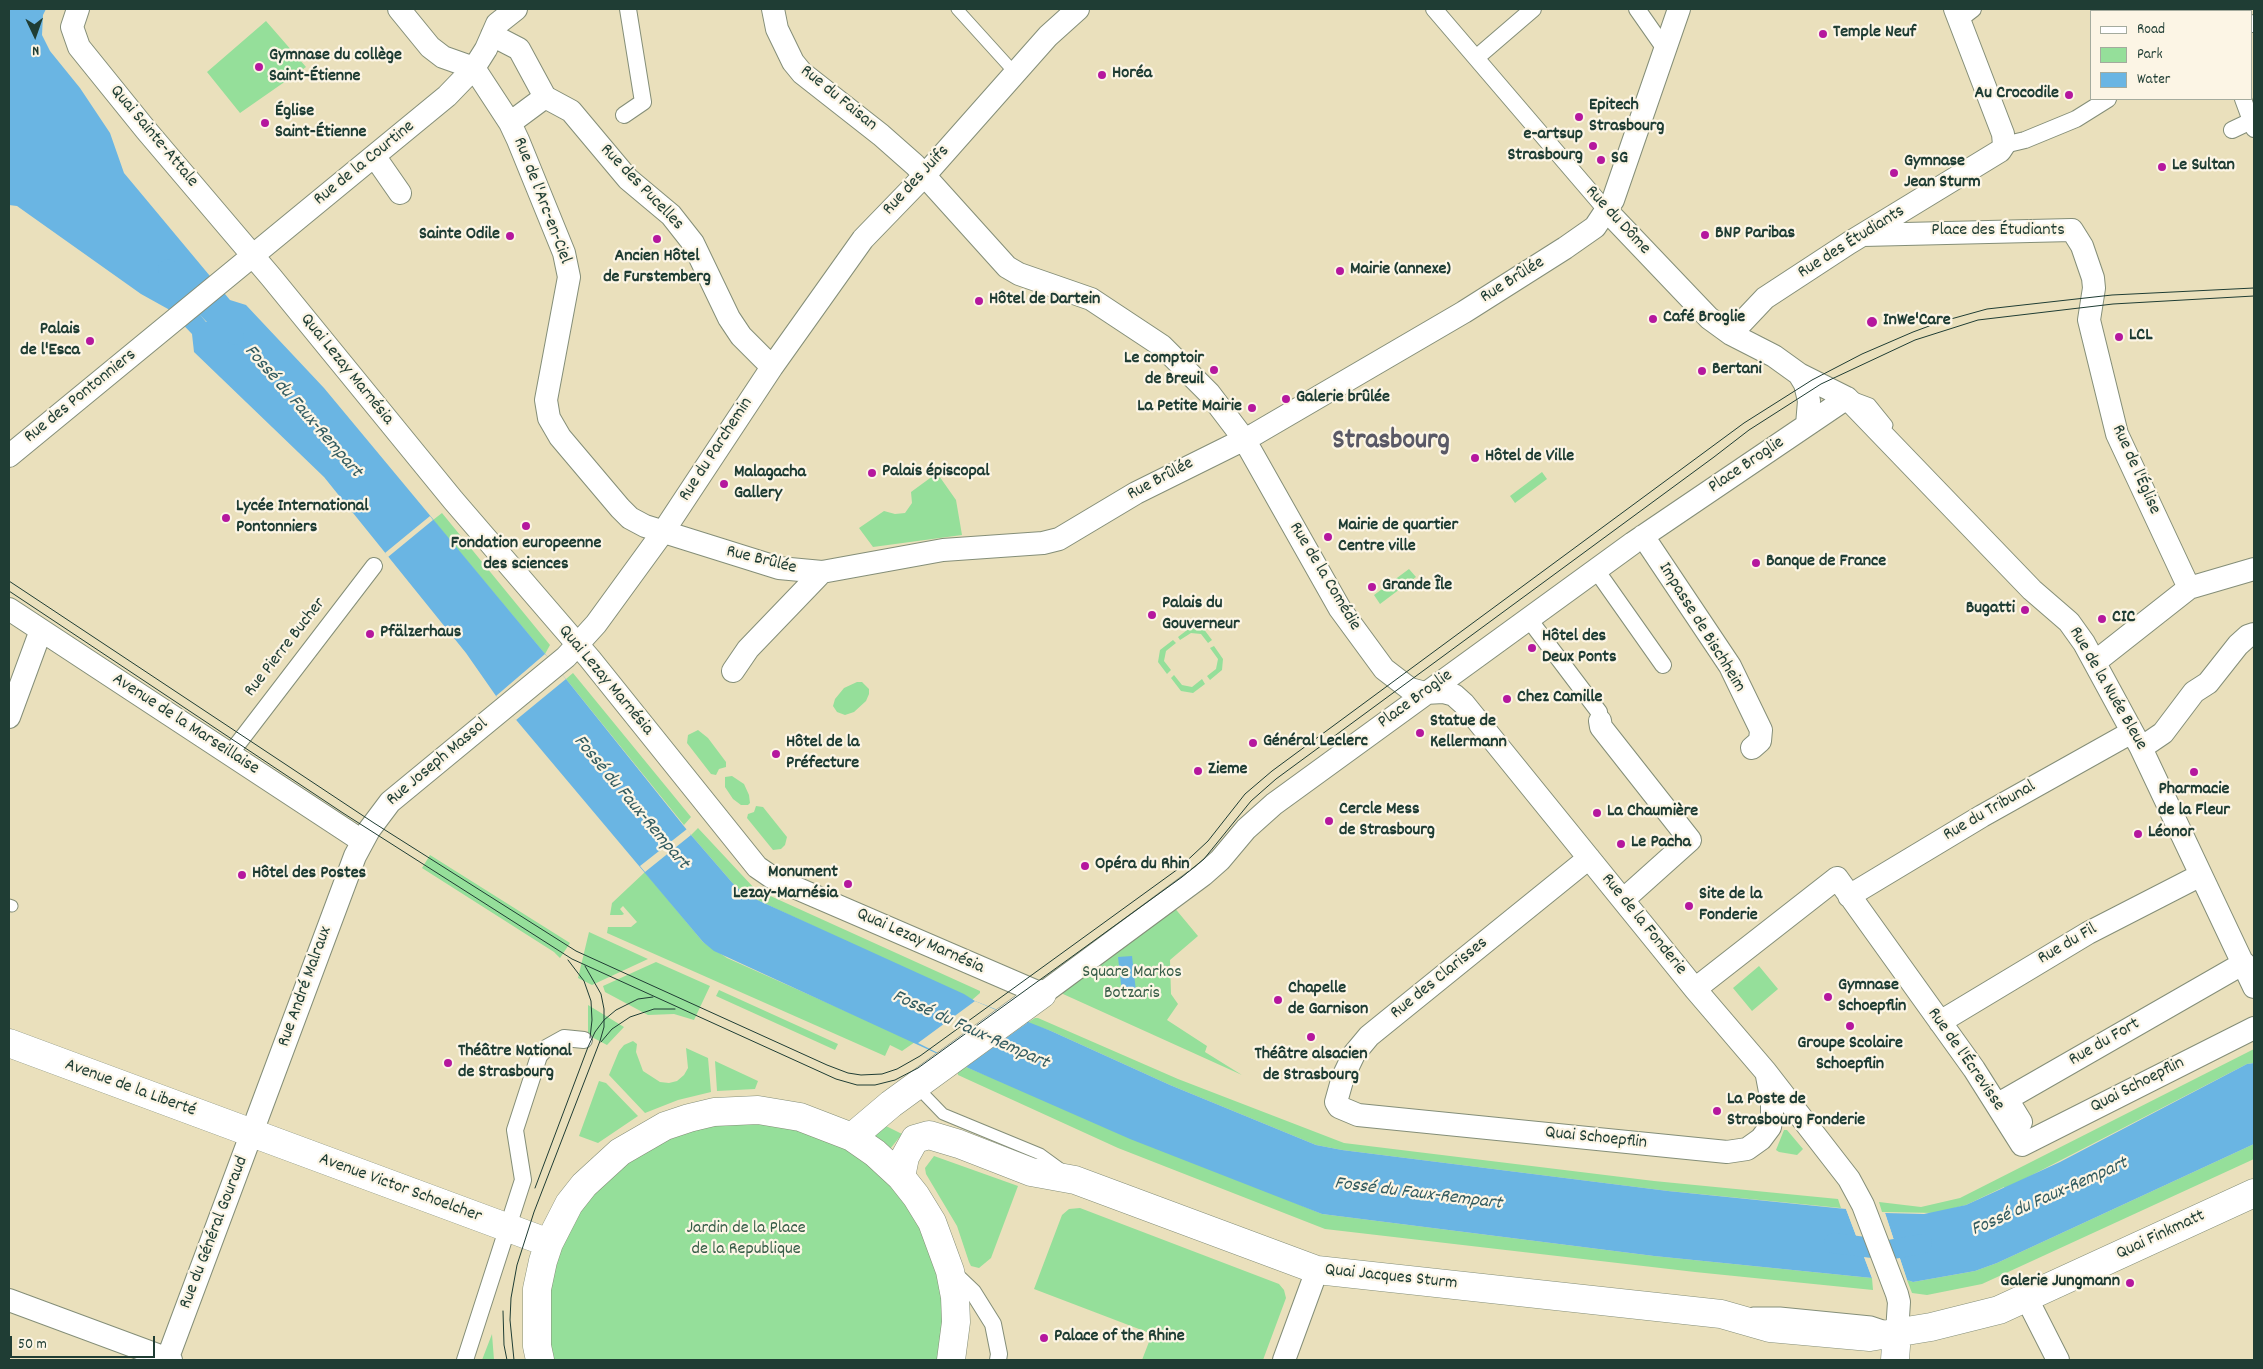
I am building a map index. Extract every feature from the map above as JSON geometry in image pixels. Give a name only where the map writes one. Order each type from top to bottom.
[{"type":"street","name":"Quai Sainte-Attale","points":[[78,9],[72,27],[79,47],[248,260]]},
{"type":"street","points":[[399,9],[430,47],[443,58],[474,68]]},
{"type":"street","name":"Rue de la Courtine","points":[[154,338],[448,96],[474,68],[497,24],[516,9]]},
{"type":"street","points":[[624,115],[643,102],[628,9]]},
{"type":"street","name":"Rue du Faisan","points":[[773,9],[777,29],[793,62],[802,73],[881,135],[915,165],[1008,267],[1019,274],[1091,299],[1162,346],[1209,393],[1244,439]]},
{"type":"street","name":"Rue des Juifs","points":[[772,367],[863,239],[924,176],[1048,36],[1078,9]]},
{"type":"street","name":"Rue du Dôme","points":[[1434,9],[1607,211],[1709,318],[1731,334]]},
{"type":"street","points":[[1476,58],[1532,9]]},
{"type":"street","points":[[1637,9],[1665,49]]},
{"type":"street","name":"Rue Brûlée","points":[[663,532],[779,568],[822,572],[899,556],[943,550],[1043,543],[1059,539],[1136,493],[1244,439],[1464,312],[1595,227],[1613,200],[1679,9]]},
{"type":"street","points":[[1963,12],[2003,134],[2004,146],[2025,140],[2076,119],[2106,100]]},
{"type":"street","points":[[492,35],[519,49],[545,97],[510,123]]},
{"type":"street","name":"Rue de l'Arc-en-Ciel","points":[[474,68],[510,123],[564,253],[569,277],[546,400],[549,418],[560,437],[620,508],[630,518],[645,526],[663,532]]},
{"type":"street","name":"Rue des Pucelles","points":[[545,97],[571,111],[628,179],[671,215],[693,243],[728,318],[741,336],[772,367]]},
{"type":"street","points":[[2232,130],[2253,125],[2243,100]]},
{"type":"street","name":"Rue des Étudiants","points":[[1731,334],[1764,298],[2000,152],[2004,146]]},
{"type":"street","points":[[375,156],[400,193]]},
{"type":"street","name":"Place des Étudiants","points":[[1863,235],[2072,230],[2082,246],[2093,278],[2094,288]]},
{"type":"street","name":"Quai Lezay Marnésia","points":[[248,260],[453,500],[571,651],[757,867],[764,873],[998,976],[1033,1000]]},
{"type":"street","name":"Rue de l'Église","points":[[2094,288],[2089,320],[2117,434],[2189,588]]},
{"type":"street","points":[[1731,334],[1774,356],[1799,374],[1847,398]]},
{"type":"street","name":"Rue des Pontonniers","points":[[9,456],[83,393],[154,338]]},
{"type":"street","name":"Rue du Parchemin","points":[[571,651],[596,624],[663,532],[772,367]]},
{"type":"street","points":[[1799,374],[1805,384],[1808,401],[1807,425]]},
{"type":"street","name":"Place Broglie","points":[[1033,1000],[1203,875],[1220,860],[1256,818],[1425,692],[1643,536],[1847,398]]},
{"type":"street","name":"Rue de la Nuée Bleue","points":[[1847,398],[2032,590],[2069,622],[2095,662],[2137,740],[2254,987]]},
{"type":"street","name":"Rue de la Comédie","points":[[1244,439],[1340,609],[1384,669],[1410,689],[1425,692]]},
{"type":"street","name":"Impasse de Bischheim","points":[[1643,536],[1730,666],[1761,730],[1760,741],[1752,748]]},
{"type":"street","name":"Rue Pierre Bucher","points":[[230,754],[374,566]]},
{"type":"street","points":[[2095,662],[2189,588],[2254,569]]},
{"type":"street","points":[[732,671],[748,649],[822,572]]},
{"type":"street","points":[[1601,576],[1663,665]]},
{"type":"street","name":"Avenue de la Marseillaise","points":[[9,609],[362,841]]},
{"type":"street","points":[[1534,626],[1599,712],[1601,727],[1690,840],[1624,900]]},
{"type":"street","points":[[9,717],[41,630]]},
{"type":"street","name":"Rue du Tribunal","points":[[1695,989],[1843,887],[2137,740],[2163,733],[2194,692],[2208,683],[2238,645],[2248,636],[2254,634]]},
{"type":"street","name":"Rue Joseph Massol","points":[[362,841],[390,802],[571,651]]},
{"type":"street","name":"Rue de la Fonderie","points":[[1425,692],[1443,692],[1454,695],[1464,704],[1695,989],[1766,1072],[1849,1179],[1863,1205],[1897,1294],[1899,1302],[1897,1332]]},
{"type":"street","name":"Rue André Malraux","points":[[252,1134],[362,841]]},
{"type":"street","name":"Rue des Clarisses","points":[[1358,1115],[1344,1111],[1336,1102],[1343,1077],[1354,1054],[1369,1036],[1589,858]]},
{"type":"street","name":"Rue du Fil","points":[[1940,1022],[2088,933],[2201,875]]},
{"type":"street","name":"Rue de l'Écrevisse","points":[[1843,887],[2027,1142]]},
{"type":"street","name":"Rue du Fort","points":[[2027,1142],[2007,1099],[2244,964]]},
{"type":"street","points":[[852,1137],[891,1104],[1033,1000]]},
{"type":"street","name":"Quai Schoepflin","points":[[2027,1142],[2254,1028]]},
{"type":"street","points":[[464,1360],[523,1180],[515,1130],[539,1056],[546,1048],[564,1038],[584,1040]]},
{"type":"street","name":"Avenue de la Liberté","points":[[9,1043],[252,1134]]},
{"type":"street","name":"Quai Schoepflin","points":[[1358,1115],[1727,1152],[1747,1149],[1761,1139],[1770,1127],[1772,1102],[1766,1072]]},
{"type":"street","points":[[540,1360],[537,1346],[537,1289],[549,1243],[569,1204],[599,1169],[641,1138],[665,1126],[689,1118],[738,1110],[778,1112],[818,1122],[852,1137],[875,1153],[901,1177],[916,1196],[932,1222],[950,1271],[955,1297],[956,1322],[951,1360]]},
{"type":"street","name":"Avenue Victor Schoelcher","points":[[252,1134],[512,1217],[549,1243]]},
{"type":"street","name":"Rue du Général Gouraud","points":[[169,1360],[252,1134]]},
{"type":"street","name":"Quai Jacques Sturm","points":[[901,1177],[905,1158],[915,1139],[929,1135],[959,1144],[1031,1172],[1075,1180],[1317,1270],[1721,1314],[1770,1328],[1870,1337],[1897,1332]]},
{"type":"street","name":"Quai Finkmatt","points":[[1897,1332],[1974,1318],[2027,1299],[2254,1193]]},
{"type":"street","points":[[1284,1360],[1317,1270]]},
{"type":"street","points":[[950,1271],[973,1292],[993,1324],[999,1354],[998,1360]]},
{"type":"street","points":[[2027,1299],[2058,1360]]},
{"type":"street","points":[[9,1300],[169,1360]]},
{"type":"street","points":[[1895,1360],[1897,1332]]},
{"type":"lane","points":[[957,9],[1015,73]]},
{"type":"lane","name":"Quai Jacques Sturm","points":[[916,1086],[943,1114],[1040,1154],[1075,1180]]},
{"type":"green space","name":"Gymnase du collège Saint-Étienne","points":[[266,21],[306,67],[240,113],[207,72]]},
{"type":"green space","points":[[1542,472],[1547,479],[1515,503],[1510,496]]},
{"type":"green space","points":[[937,473],[956,500],[962,535],[873,547],[859,528],[884,511],[895,514],[905,513],[912,503],[911,492]]},
{"type":"green space","points":[[442,513],[550,645],[545,654],[433,520]]},
{"type":"green space","points":[[1409,569],[1416,577],[1380,604],[1374,595]]},
{"type":"green space","points":[[1191,627],[1203,628],[1212,640],[1208,643],[1201,634],[1191,633],[1180,640],[1178,637]]},
{"type":"green space","points":[[1173,640],[1176,643],[1166,651],[1164,661],[1171,670],[1167,674],[1158,662],[1160,650]]},
{"type":"green space","points":[[1214,646],[1223,659],[1222,670],[1210,680],[1207,676],[1216,669],[1218,659],[1210,648]]},
{"type":"green space","points":[[573,673],[691,817],[684,825],[566,679]]},
{"type":"green space","points":[[1174,675],[1182,685],[1192,687],[1202,679],[1205,684],[1193,693],[1181,691],[1171,678]]},
{"type":"green space","points":[[857,682],[862,682],[869,689],[866,701],[854,712],[845,715],[837,712],[833,706],[835,699],[844,688]]},
{"type":"green space","points":[[698,730],[708,738],[726,762],[726,767],[719,769],[716,775],[711,774],[687,743],[688,735]]},
{"type":"green space","points":[[732,776],[744,784],[749,795],[750,803],[748,805],[741,805],[733,799],[725,787],[725,777]]},
{"type":"green space","points":[[756,806],[763,807],[787,837],[785,845],[781,849],[773,850],[747,818],[748,814],[754,812]]},
{"type":"green space","points":[[698,828],[755,889],[980,991],[980,993],[972,1000],[753,898],[736,887],[691,835]]},
{"type":"green space","points":[[430,855],[570,943],[560,958],[554,952],[422,868]]},
{"type":"green space","points":[[645,872],[703,942],[727,958],[915,1042],[902,1051],[890,1045],[885,1056],[607,933],[608,927],[631,927],[637,922],[623,906],[620,909],[624,914],[610,915],[612,903]]},
{"type":"green space","name":"Square Markos Botzaris","points":[[1173,906],[1198,936],[1170,960],[1171,994],[1178,1004],[1167,1020],[1207,1046],[1205,1052],[1242,1075],[1063,994],[1061,991]]},
{"type":"green space","points":[[589,932],[648,959],[592,985],[578,978]]},
{"type":"green space","points":[[656,962],[710,986],[694,1020],[674,1014],[648,1015],[605,992],[603,986]]},
{"type":"green space","points":[[1759,966],[1778,989],[1752,1011],[1733,988]]},
{"type":"green space","points":[[719,990],[838,1044],[835,1050],[716,996]]},
{"type":"green space","points":[[588,1005],[624,1027],[607,1045],[588,1035]]},
{"type":"green space","points":[[1035,1018],[1178,1079],[1344,1143],[1654,1181],[1838,1199],[1841,1208],[1668,1191],[1342,1150],[1316,1145],[1170,1085],[1051,1031],[1027,1023]]},
{"type":"green space","points":[[633,1041],[637,1044],[636,1052],[643,1071],[660,1082],[669,1083],[677,1081],[684,1075],[688,1068],[686,1048],[708,1058],[711,1092],[678,1100],[645,1113],[609,1075],[619,1051],[624,1045]]},
{"type":"green space","points":[[2254,1049],[2254,1063],[2247,1064],[2005,1189],[2004,1187],[1966,1205],[1936,1213],[1882,1212],[1879,1202],[1921,1207],[1960,1198]]},
{"type":"green space","points":[[715,1061],[758,1081],[755,1089],[717,1091]]},
{"type":"green space","points":[[966,1067],[1322,1214],[1654,1256],[1872,1278],[1873,1290],[1695,1272],[1325,1229],[1118,1148],[958,1075],[958,1072]]},
{"type":"green space","points":[[599,1081],[606,1083],[638,1116],[598,1143],[579,1136]]},
{"type":"green space","name":"Jardin de la Place de la Republique","points":[[779,1123],[826,1137],[869,1163],[910,1208],[937,1265],[945,1314],[939,1360],[552,1360],[549,1299],[558,1256],[570,1228],[586,1203],[616,1170],[657,1142],[703,1125]]},
{"type":"green space","points":[[882,1124],[902,1134],[890,1149],[874,1139],[874,1134]]},
{"type":"green space","points":[[1784,1130],[1787,1130],[1803,1149],[1797,1155],[1776,1150]]},
{"type":"green space","points":[[2254,1144],[2254,1159],[1982,1284],[1927,1295],[1912,1293],[1907,1280],[1913,1282],[1975,1271],[1997,1263]]},
{"type":"green space","points":[[934,1156],[1018,1186],[991,1258],[979,1268],[971,1266],[957,1226],[926,1174],[925,1168]]},
{"type":"green space","points":[[1080,1208],[1279,1284],[1284,1290],[1286,1298],[1263,1360],[1142,1360],[1152,1334],[1034,1289],[1062,1215],[1069,1209]]},
{"type":"green space","points":[[492,1334],[494,1360],[482,1360]]},
{"type":"water","points":[[9,9],[46,9],[43,15],[42,35],[50,51],[80,88],[110,133],[124,173],[230,300],[246,305],[324,388],[566,679],[691,835],[736,887],[753,898],[964,994],[975,1001],[1051,1031],[1170,1085],[1316,1145],[1342,1150],[1668,1191],[1846,1209],[1872,1278],[1654,1256],[1322,1214],[1130,1139],[966,1067],[714,951],[703,942],[496,696],[466,653],[324,477],[194,352],[192,334],[168,309],[141,294],[17,206],[9,205]],"holes":[[[187,287],[194,288],[216,314],[215,321],[206,322],[184,295]]]},
{"type":"water","points":[[1132,956],[1136,991],[1122,993],[1118,957]]},
{"type":"water","points":[[2254,1063],[2254,1144],[1997,1263],[1975,1271],[1913,1282],[1907,1280],[1885,1213],[1924,1214],[1966,1205],[2060,1162],[2247,1064]]},
{"type":"pier","points":[[430,516],[433,520],[388,557],[385,553]]},
{"type":"pier","points":[[545,654],[566,679],[516,720],[496,696]]},
{"type":"pier","points":[[687,829],[691,835],[645,872],[640,866]]},
{"type":"pier","points":[[975,1001],[1027,1023],[966,1067],[918,1043]]},
{"type":"pier","points":[[1846,1209],[1849,1209],[1874,1278],[1872,1278]]},
{"type":"pier","points":[[1882,1212],[1885,1213],[1907,1280],[1904,1279]]},
{"type":"waterway","name":"Fossé du Faux-Rempart","points":[[168,269],[234,335]]},
{"type":"waterway","name":"Fossé du Faux-Rempart","points":[[1834,1243],[1888,1250],[1922,1244]]},
{"type":"tram line","points":[[9,581],[374,823],[576,951],[827,1065],[848,1073],[861,1075],[882,1074],[897,1069],[920,1056],[1178,869],[1208,841],[1245,794],[1272,771],[1744,423],[1812,380],[1862,354],[1913,332],[1940,322],[1987,309],[2112,295],[2254,288]]},
{"type":"tram line","points":[[9,591],[343,813],[572,959],[836,1079],[857,1085],[875,1085],[895,1080],[918,1068],[1182,877],[1204,859],[1251,801],[1276,779],[1749,430],[1821,384],[1915,340],[1978,320],[2113,304],[2254,296]]},
{"type":"tram line","points":[[568,960],[584,981],[591,1001],[592,1020],[590,1038]]},
{"type":"tram line","points":[[514,1360],[510,1320],[511,1298],[517,1265],[534,1212],[604,1027],[604,1009],[601,994],[585,966]]},
{"type":"tram line","points":[[535,1188],[595,1032],[604,1020],[616,1010],[638,999],[653,997]]},
{"type":"tram line","points":[[601,1042],[612,1029],[630,1017],[654,1009],[675,1009]]},
{"type":"tram line","points":[[503,1311],[504,1345],[507,1360]]},
{"type":"place","name":"Temple Neuf","points":[[1823,34]]},
{"type":"place","name":"Gymnase du collège Saint-Étienne","points":[[259,67]]},
{"type":"place","name":"Horéa","points":[[1102,75]]},
{"type":"place","name":"Au Crocodile","points":[[2069,95]]},
{"type":"place","name":"Epitech Strasbourg","points":[[1579,117]]},
{"type":"place","name":"Église Saint-Étienne","points":[[265,123]]},
{"type":"place","name":"e-artsup Strasbourg","points":[[1593,146]]},
{"type":"place","name":"SG","points":[[1601,160]]},
{"type":"place","name":"Le Sultan","points":[[2162,167]]},
{"type":"place","name":"Gymnase Jean Sturm","points":[[1894,173]]},
{"type":"place","name":"BNP Paribas","points":[[1705,235]]},
{"type":"place","name":"Sainte Odile","points":[[510,236]]},
{"type":"place","name":"Ancien Hôtel de Furstemberg","points":[[657,239]]},
{"type":"place","name":"Mairie (annexe)","points":[[1340,271]]},
{"type":"place","name":"Hôtel de Dartein","points":[[979,301]]},
{"type":"place","name":"Café Broglie","points":[[1653,319]]},
{"type":"place","name":"InWe'Care","points":[[1872,322]]},
{"type":"place","name":"LCL","points":[[2119,337]]},
{"type":"place","name":"Palais de l'Esca","points":[[90,341]]},
{"type":"place","name":"Le comptoir de Breuil","points":[[1214,370]]},
{"type":"place","name":"Bertani","points":[[1702,371]]},
{"type":"place","name":"Galerie brûlée","points":[[1286,399]]},
{"type":"place","name":"La Petite Mairie","points":[[1252,408]]},
{"type":"place","name":"Hôtel de Ville","points":[[1475,458]]},
{"type":"place","name":"Palais épiscopal","points":[[872,473]]},
{"type":"place","name":"Malagacha Gallery","points":[[724,484]]},
{"type":"place","name":"Lycée International Pontonniers","points":[[226,518]]},
{"type":"place","name":"Fondation europeenne des sciences","points":[[526,526]]},
{"type":"place","name":"Mairie de quartier Centre ville","points":[[1328,537]]},
{"type":"place","name":"Banque de France","points":[[1756,563]]},
{"type":"place","name":"Grande Île","points":[[1372,587]]},
{"type":"place","name":"Bugatti","points":[[2025,610]]},
{"type":"place","name":"Palais du Gouverneur","points":[[1152,615]]},
{"type":"place","name":"CIC","points":[[2102,619]]},
{"type":"place","name":"Pfälzerhaus","points":[[370,634]]},
{"type":"place","name":"Hôtel des Deux Ponts","points":[[1532,648]]},
{"type":"place","name":"Chez Camille","points":[[1507,699]]},
{"type":"place","name":"Statue de Kellermann","points":[[1420,733]]},
{"type":"place","name":"Général Leclerc","points":[[1253,743]]},
{"type":"place","name":"Hôtel de la Préfecture","points":[[776,754]]},
{"type":"place","name":"Zieme","points":[[1198,771]]},
{"type":"place","name":"Pharmacie de la Fleur","points":[[2194,772]]},
{"type":"place","name":"La Chaumière","points":[[1597,813]]},
{"type":"place","name":"Cercle Mess de Strasbourg","points":[[1329,821]]},
{"type":"place","name":"Léonor","points":[[2138,834]]},
{"type":"place","name":"Le Pacha","points":[[1621,844]]},
{"type":"place","name":"Opéra du Rhin","points":[[1085,866]]},
{"type":"place","name":"Hôtel des Postes","points":[[242,875]]},
{"type":"place","name":"Monument Lezay-Marnésia","points":[[848,884]]},
{"type":"place","name":"Site de la Fonderie","points":[[1689,906]]},
{"type":"place","name":"Gymnase Schoepflin","points":[[1828,997]]},
{"type":"place","name":"Chapelle de Garnison","points":[[1278,1000]]},
{"type":"place","name":"Groupe Scolaire Schoepflin","points":[[1850,1026]]},
{"type":"place","name":"Théâtre alsacien de Strasbourg","points":[[1311,1037]]},
{"type":"place","name":"Théâtre National de Strasbourg","points":[[448,1063]]},
{"type":"place","name":"La Poste de Strasbourg Fonderie","points":[[1717,1111]]},
{"type":"place","name":"Galerie Jungmann","points":[[2130,1283]]},
{"type":"place","name":"Palace of the Rhine","points":[[1044,1338]]},
{"type":"district","name":"Strasbourg","points":[[1391,443]]}]
